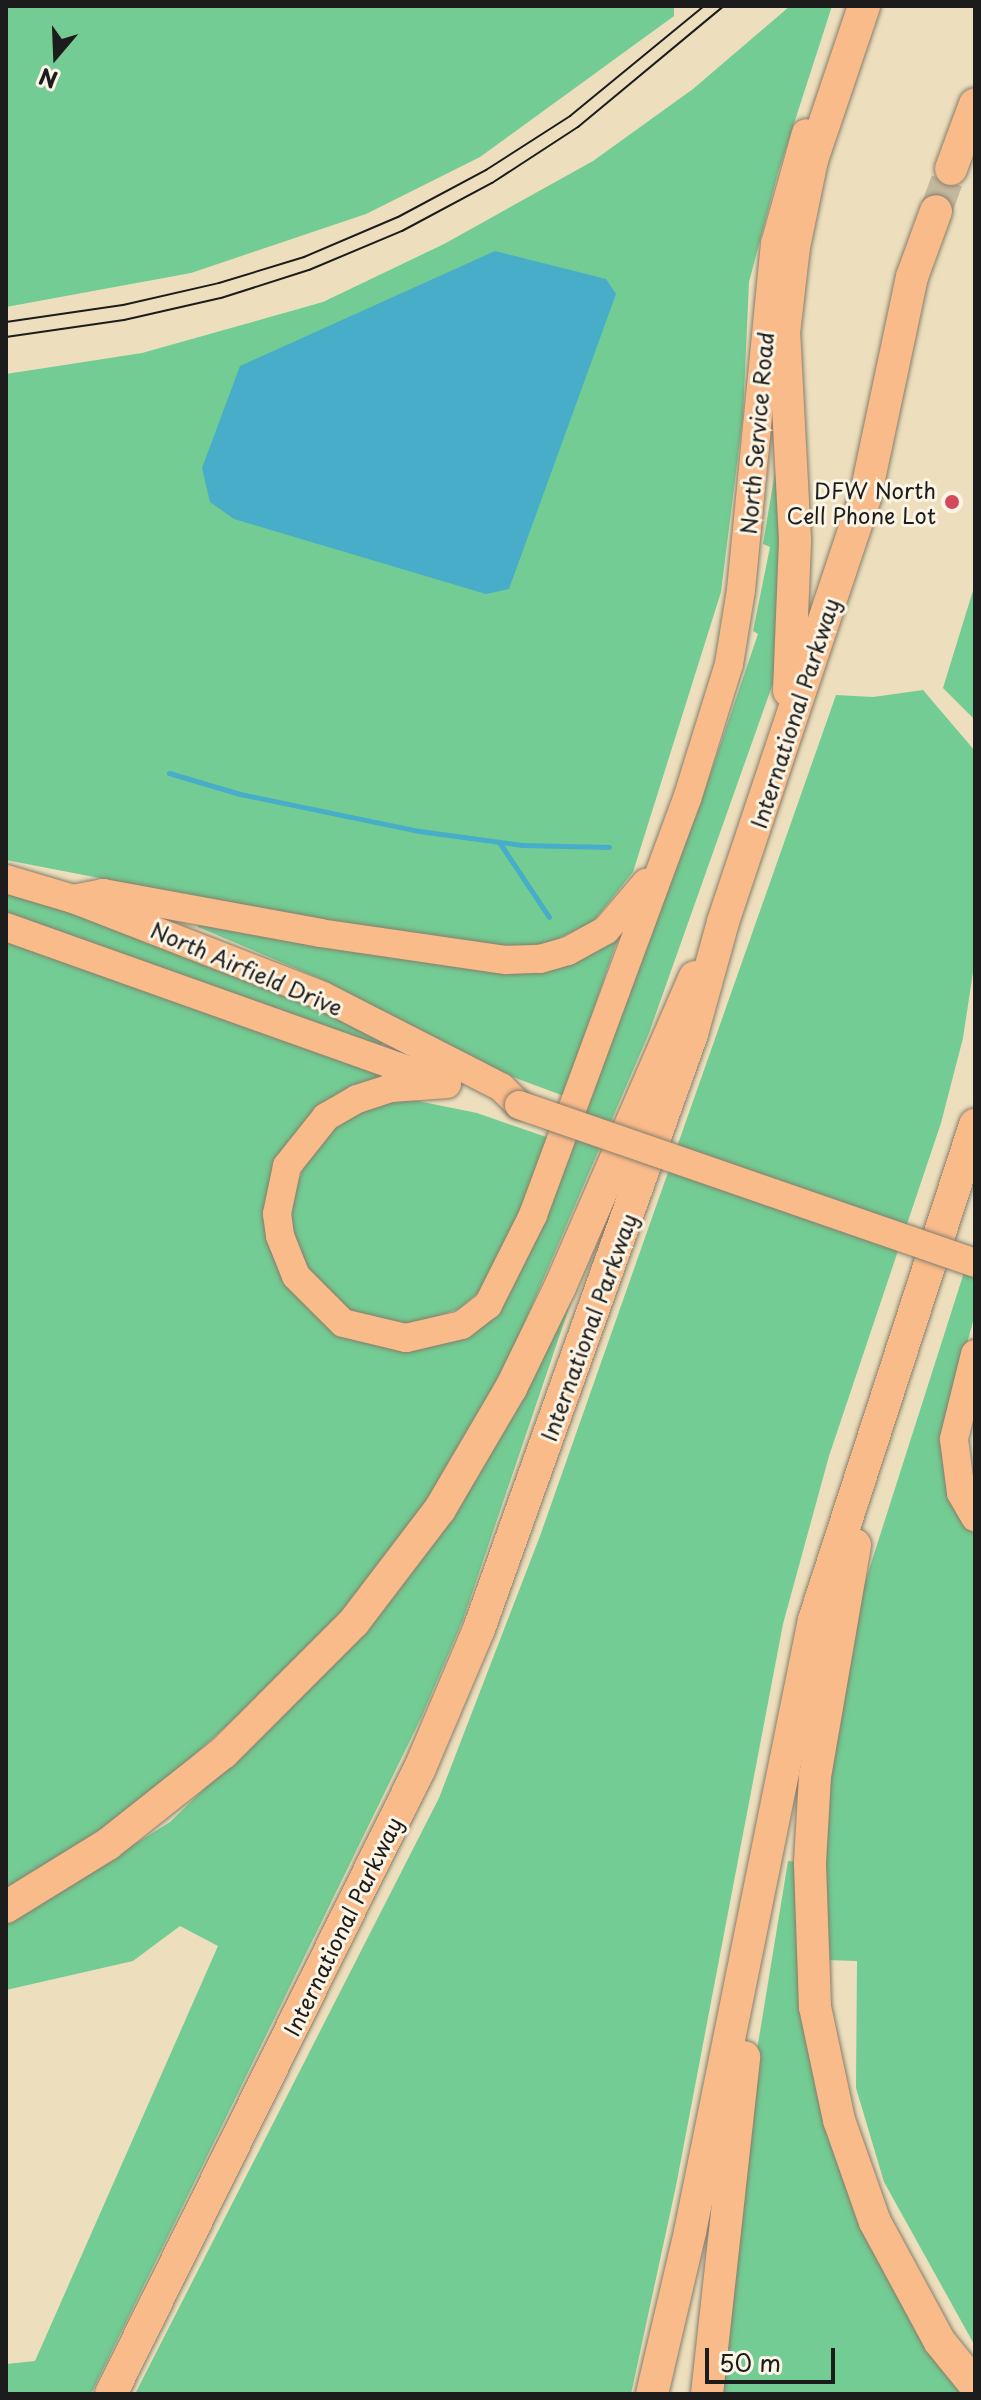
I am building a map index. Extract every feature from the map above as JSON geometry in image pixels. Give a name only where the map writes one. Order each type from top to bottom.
[{"type":"highway","points":[[784,746],[795,540],[784,333],[803,215],[854,75],[858,10]]},
{"type":"highway","points":[[951,169],[975,104]]},
{"type":"highway","name":"International Parkway","points":[[111,2394],[458,1683],[692,1034],[723,922],[865,498],[912,277],[936,211]]},
{"type":"highway","points":[[6,1907],[155,1809],[299,1682],[354,1622],[440,1509],[511,1388],[560,1287],[670,1024],[723,922]]},
{"type":"highway","points":[[652,2394],[814,1620],[889,1381],[975,1125]]},
{"type":"highway","points":[[889,1381],[824,1705],[815,1776],[810,1879],[815,2007],[839,2120],[875,2222],[940,2342],[975,2385]]},
{"type":"highway","points":[[707,2394],[773,1819]]},
{"type":"main road","name":"North Service Road","points":[[447,1084],[391,1088],[357,1099],[326,1117],[287,1166],[277,1214],[280,1236],[296,1276],[343,1323],[406,1338],[462,1325],[488,1305],[533,1215],[710,730],[733,640],[769,288],[783,205],[858,10]]},
{"type":"main road","points":[[73,899],[103,893],[320,933],[506,960],[540,959],[568,951],[606,930],[663,860]]},
{"type":"main road","name":"North Airfield Drive","points":[[6,879],[73,899],[323,996],[501,1087],[519,1105]]},
{"type":"main road","name":"North Airfield Drive","points":[[6,927],[498,1104],[519,1105],[975,1263]]},
{"type":"main road","points":[[975,1354],[954,1439],[961,1493],[975,1517]]},
{"type":"green space","points":[[6,6],[674,6],[674,16],[480,157],[366,214],[191,273],[6,307]]},
{"type":"green space","points":[[790,6],[832,6],[778,173],[749,282],[743,416],[721,592],[633,872],[593,922],[545,945],[474,945],[332,923],[6,860],[6,374],[142,353],[323,302],[444,244],[593,161],[693,89]]},
{"type":"green space","points":[[779,448],[786,568],[777,672],[649,1033],[510,1357],[419,1516],[312,1649],[121,1821],[6,1893],[6,938],[383,1076],[350,1094],[272,1203],[335,1325],[474,1324],[696,816],[758,634],[753,631],[770,547],[763,544]]},
{"type":"green space","points":[[975,584],[975,720],[943,688]]},
{"type":"green space","points":[[923,690],[975,751],[975,959],[963,1038],[941,1123],[829,1456],[783,1624],[676,2186],[631,2394],[135,2394],[439,1798],[540,1536],[836,695],[873,697]]},
{"type":"green space","points":[[6,887],[282,989],[383,1042],[379,1048],[6,917]]},
{"type":"green space","points":[[199,919],[536,971],[561,968],[620,932],[564,1096],[499,1072],[321,979],[198,927]]},
{"type":"green space","points":[[413,1100],[477,1113],[549,1138],[491,1282],[459,1309],[403,1327],[346,1310],[313,1280],[295,1242],[290,1203],[307,1158],[326,1131],[382,1101]]},
{"type":"green space","points":[[975,1238],[975,1314],[954,1392],[952,1498],[975,1536],[975,2346],[884,2182],[856,2088],[857,1961],[824,1960],[819,1823],[845,1645]]},
{"type":"green space","points":[[575,1290],[463,1620],[422,1716],[91,2394],[6,2394],[6,2364],[35,2361],[218,1946],[180,1926],[133,1961],[6,1990],[6,1924],[170,1822],[369,1629],[410,1574]]},
{"type":"green space","points":[[788,1861],[800,1862],[815,2069],[968,2394],[722,2394],[746,2117]]},
{"type":"water","points":[[495,251],[606,279],[616,294],[509,589],[486,594],[234,519],[210,502],[202,468],[240,366]]},
{"type":"waterway","points":[[169,773],[240,794],[419,831],[522,845],[609,847]]},
{"type":"waterway","points":[[499,842],[549,917]]},
{"type":"tunnel","points":[[936,211],[951,169]]},
{"type":"tram line","points":[[6,322],[123,305],[219,283],[304,257],[398,217],[486,170],[570,116],[704,6]]},
{"type":"tram line","points":[[6,337],[124,320],[221,298],[309,270],[402,231],[492,183],[578,127],[724,6]]},
{"type":"place","name":"DFW North Cell Phone Lot","points":[[952,502]]}]
